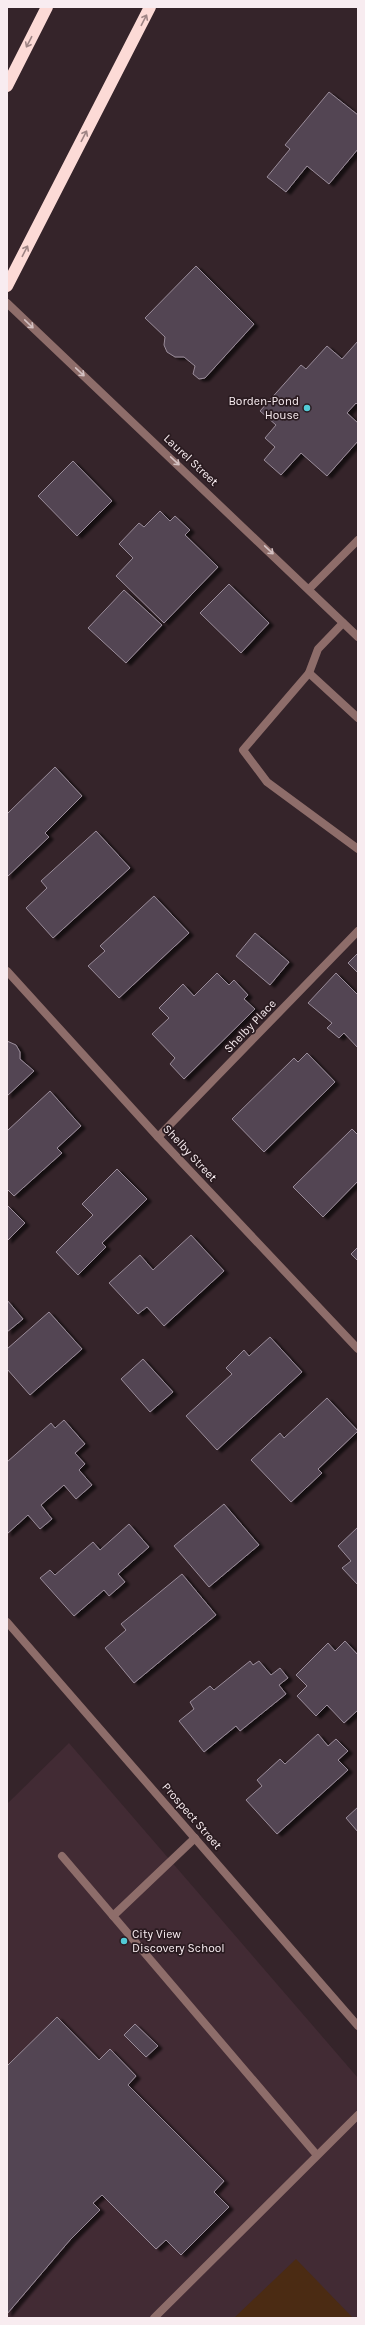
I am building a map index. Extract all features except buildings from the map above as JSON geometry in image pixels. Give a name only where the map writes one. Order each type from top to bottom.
[{"type":"highway","points":[[7,86],[47,7]]},
{"type":"highway","points":[[7,286],[150,7]]},
{"type":"street","name":"Laurel Street","points":[[7,302],[310,589],[358,637]]},
{"type":"street","points":[[310,589],[358,540]]},
{"type":"street","points":[[343,623],[318,649],[309,673],[243,750],[267,782],[358,849]]},
{"type":"street","points":[[309,673],[358,718]]},
{"type":"street","name":"Shelby Place","points":[[158,1137],[358,931]]},
{"type":"street","name":"Shelby Street","points":[[7,971],[158,1137],[358,1349]]},
{"type":"street","name":"Prospect Street","points":[[7,1622],[358,2026]]},
{"type":"street","points":[[113,1916],[195,1838]]},
{"type":"street","points":[[62,1856],[316,2154]]},
{"type":"street","points":[[154,2318],[316,2154],[358,2115]]},
{"type":"shaded area","name":"City View Discovery School","points":[[69,1743],[358,2078],[358,2318],[7,2318],[7,1804]]},
{"type":"shaded area","points":[[296,2259],[353,2318],[234,2318]]},
{"type":"place","name":"Borden-Pond House","points":[[307,408]]},
{"type":"place","name":"City View Discovery School","points":[[124,1941]]}]
